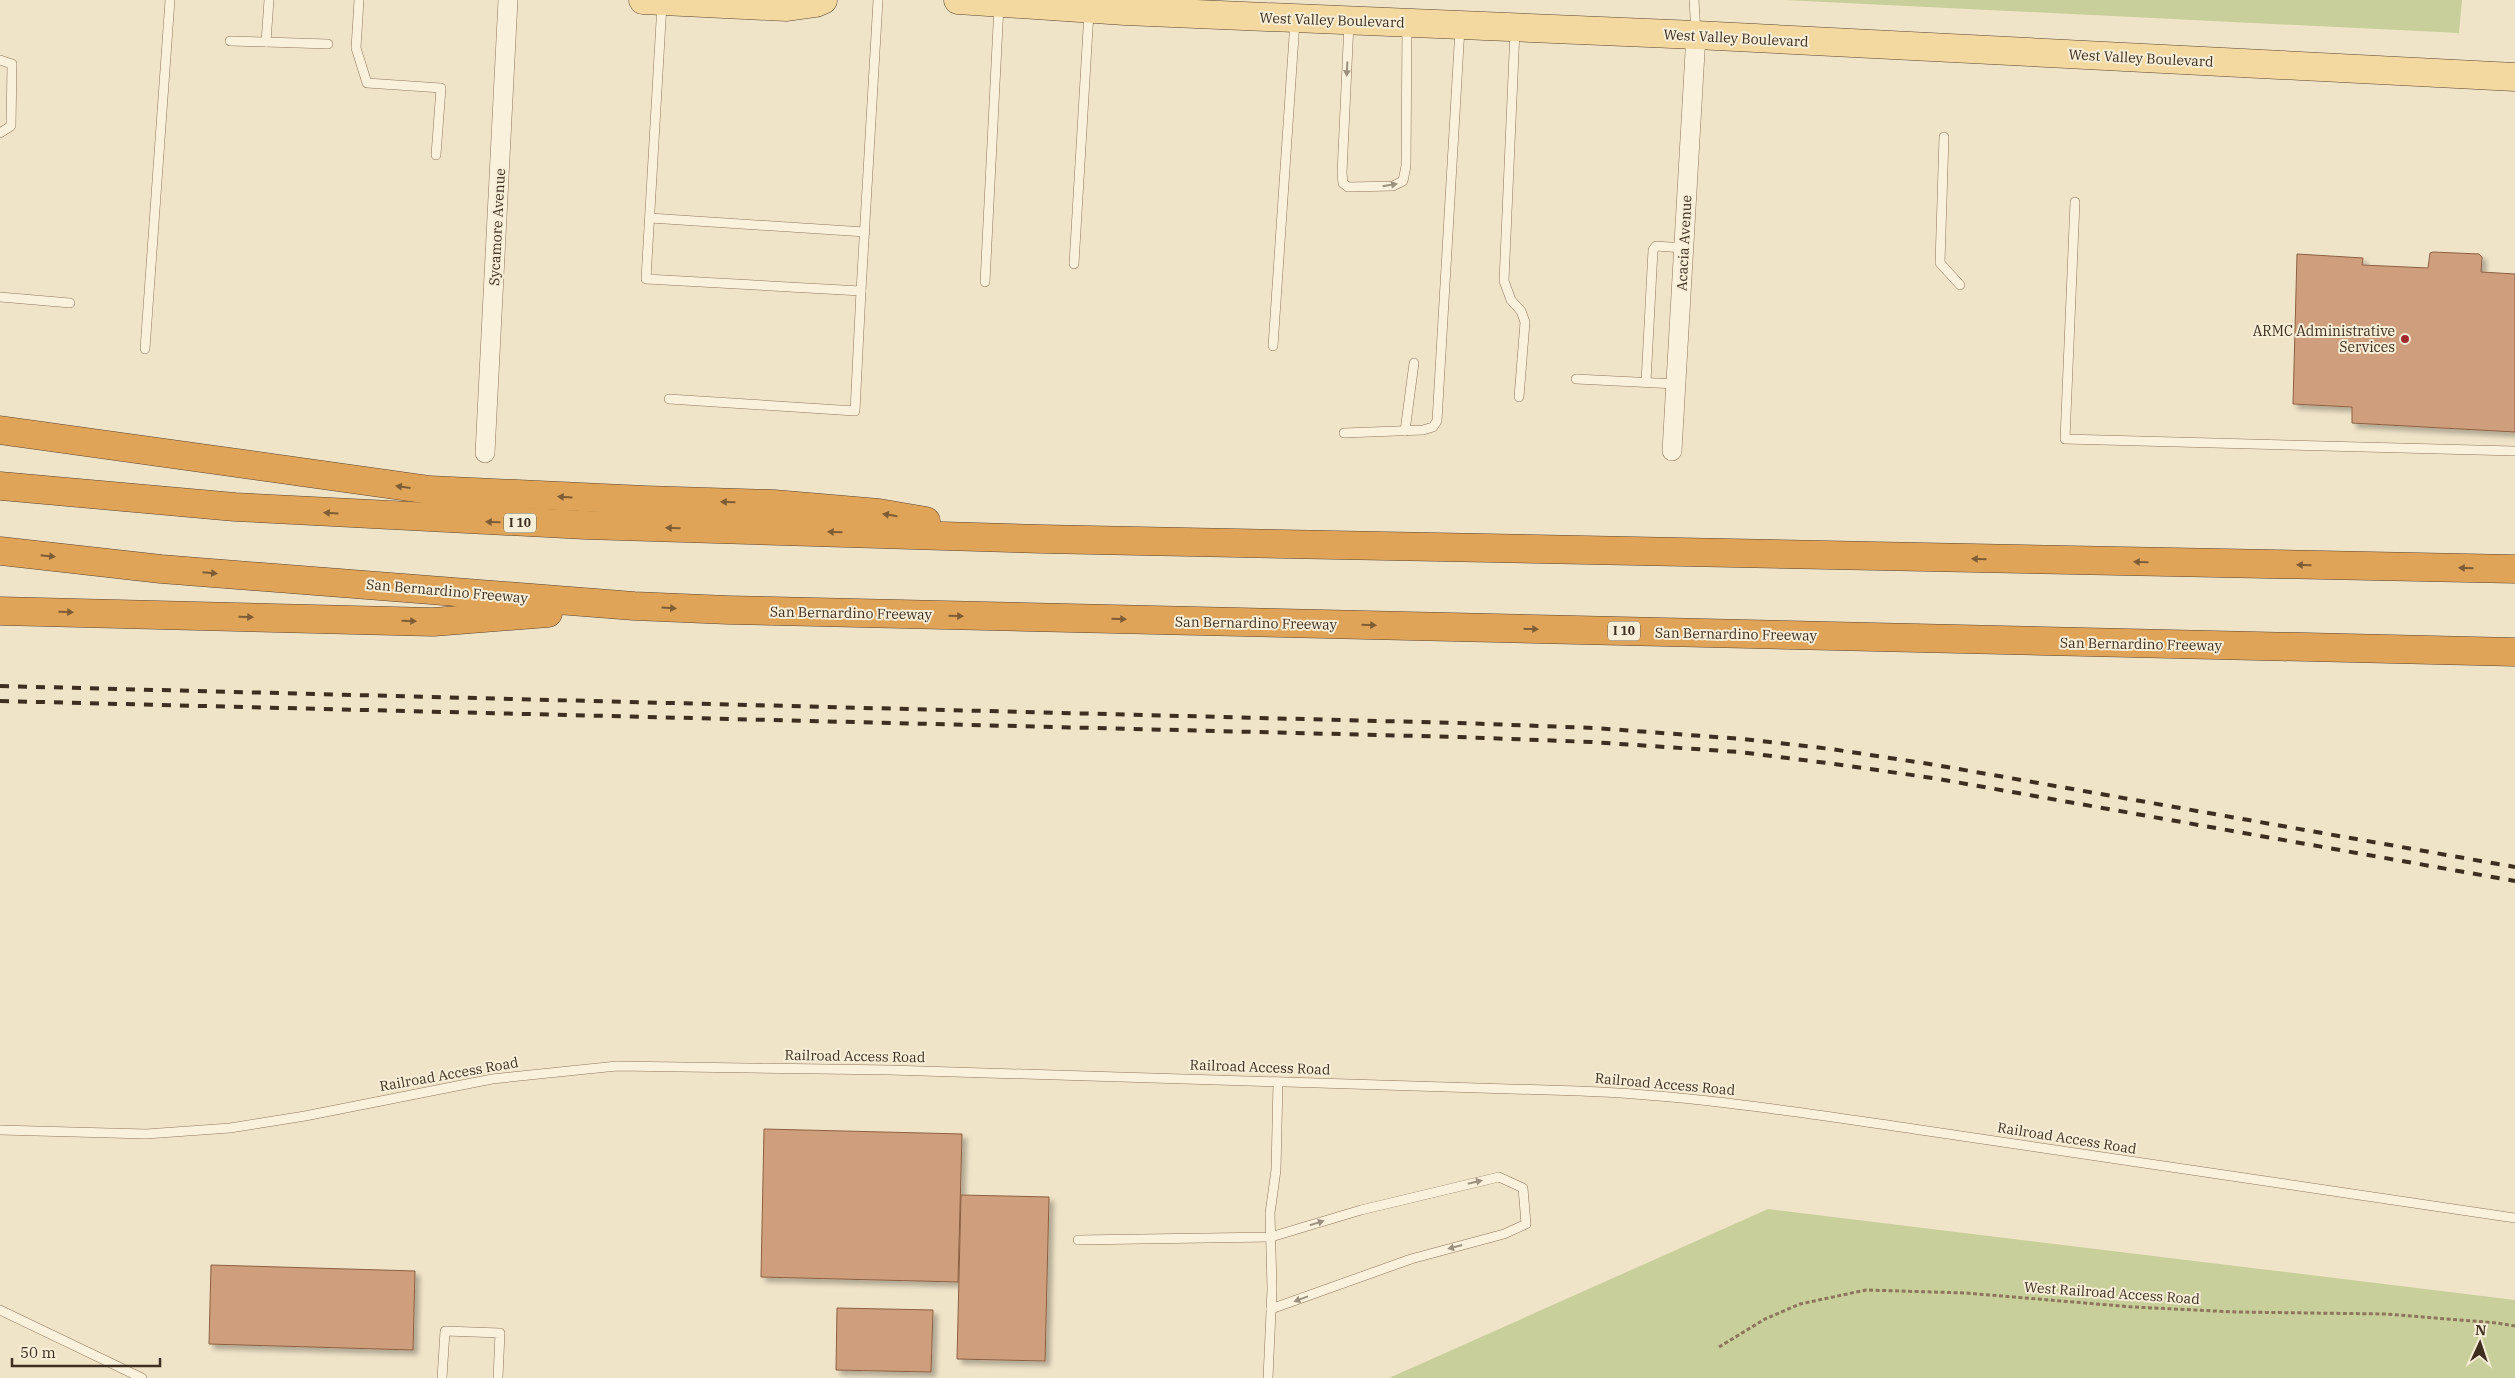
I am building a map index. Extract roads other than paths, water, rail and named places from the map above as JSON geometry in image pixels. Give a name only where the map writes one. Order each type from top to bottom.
[{"type":"highway","points":[[0,430],[430,490],[774,504],[879,513],[1042,539]]},
{"type":"highway","name":"I 10","points":[[0,486],[235,507],[417,518],[1042,539],[2515,569]]},
{"type":"highway","name":"San Bernardino Freeway","points":[[0,551],[171,570],[634,606],[728,610],[2515,652]]},
{"type":"highway","points":[[0,611],[433,622],[634,606]]},
{"type":"main road","points":[[653,0],[787,7],[824,0]]},
{"type":"main road","name":"West Valley Boulevard","points":[[958,0],[1090,9],[1125,5],[1296,18],[1515,27],[2515,77]]},
{"type":"street","name":"Sycamore Avenue","points":[[485,453],[508,0]]},
{"type":"street","name":"Acacia Avenue","points":[[1672,451],[1696,36]]},
{"type":"lane","points":[[144,349],[170,0]]},
{"type":"lane","points":[[266,42],[269,0]]},
{"type":"lane","points":[[359,0],[356,48],[368,82],[441,88],[436,155]]},
{"type":"lane","points":[[653,0],[650,218],[646,279],[861,291]]},
{"type":"lane","points":[[668,399],[855,411],[878,0]]},
{"type":"lane","points":[[1694,0],[1696,36]]},
{"type":"lane","points":[[985,282],[999,4]]},
{"type":"lane","points":[[1074,264],[1090,9]]},
{"type":"lane","points":[[1274,346],[1296,18]]},
{"type":"lane","points":[[1350,20],[1342,173],[1344,183],[1348,187],[1393,186],[1403,181],[1406,166],[1407,23]]},
{"type":"lane","points":[[1344,433],[1423,430],[1433,427],[1439,413],[1461,25]]},
{"type":"lane","points":[[1515,27],[1504,282],[1511,300],[1521,311],[1525,322],[1519,397]]},
{"type":"lane","points":[[230,41],[328,44]]},
{"type":"lane","points":[[0,60],[12,64],[11,126],[0,132]]},
{"type":"lane","points":[[1944,137],[1940,263],[1960,285]]},
{"type":"lane","points":[[2075,202],[2065,439],[2515,451]]},
{"type":"lane","points":[[650,218],[865,232]]},
{"type":"lane","points":[[1646,382],[1653,250],[1656,246],[1684,248]]},
{"type":"lane","points":[[0,297],[70,303]]},
{"type":"lane","points":[[1405,431],[1414,363]]},
{"type":"lane","points":[[1576,379],[1676,384]]},
{"type":"lane","name":"Railroad Access Road","points":[[0,1130],[146,1134],[230,1128],[305,1116],[492,1079],[617,1066],[880,1070],[1639,1093],[1976,1137],[2301,1188],[2515,1218]]},
{"type":"lane","points":[[1268,1378],[1271,1309],[1270,1212],[1276,1155],[1278,1082]]},
{"type":"lane","points":[[1078,1240],[1271,1236],[1361,1210],[1499,1177],[1523,1188],[1526,1224],[1504,1234],[1411,1259],[1271,1309]]},
{"type":"lane","points":[[0,1310],[142,1378]]},
{"type":"lane","points":[[442,1378],[445,1331],[500,1333],[498,1378]]},
{"type":"railway","points":[[0,686],[1595,728],[1743,739],[1831,749],[1936,765],[2515,867]]},
{"type":"railway","points":[[0,701],[1459,737],[1591,742],[1740,752],[1933,778],[2515,881]]},
{"type":"place","name":"ARMC Administrative Services","points":[[2405,339]]}]
